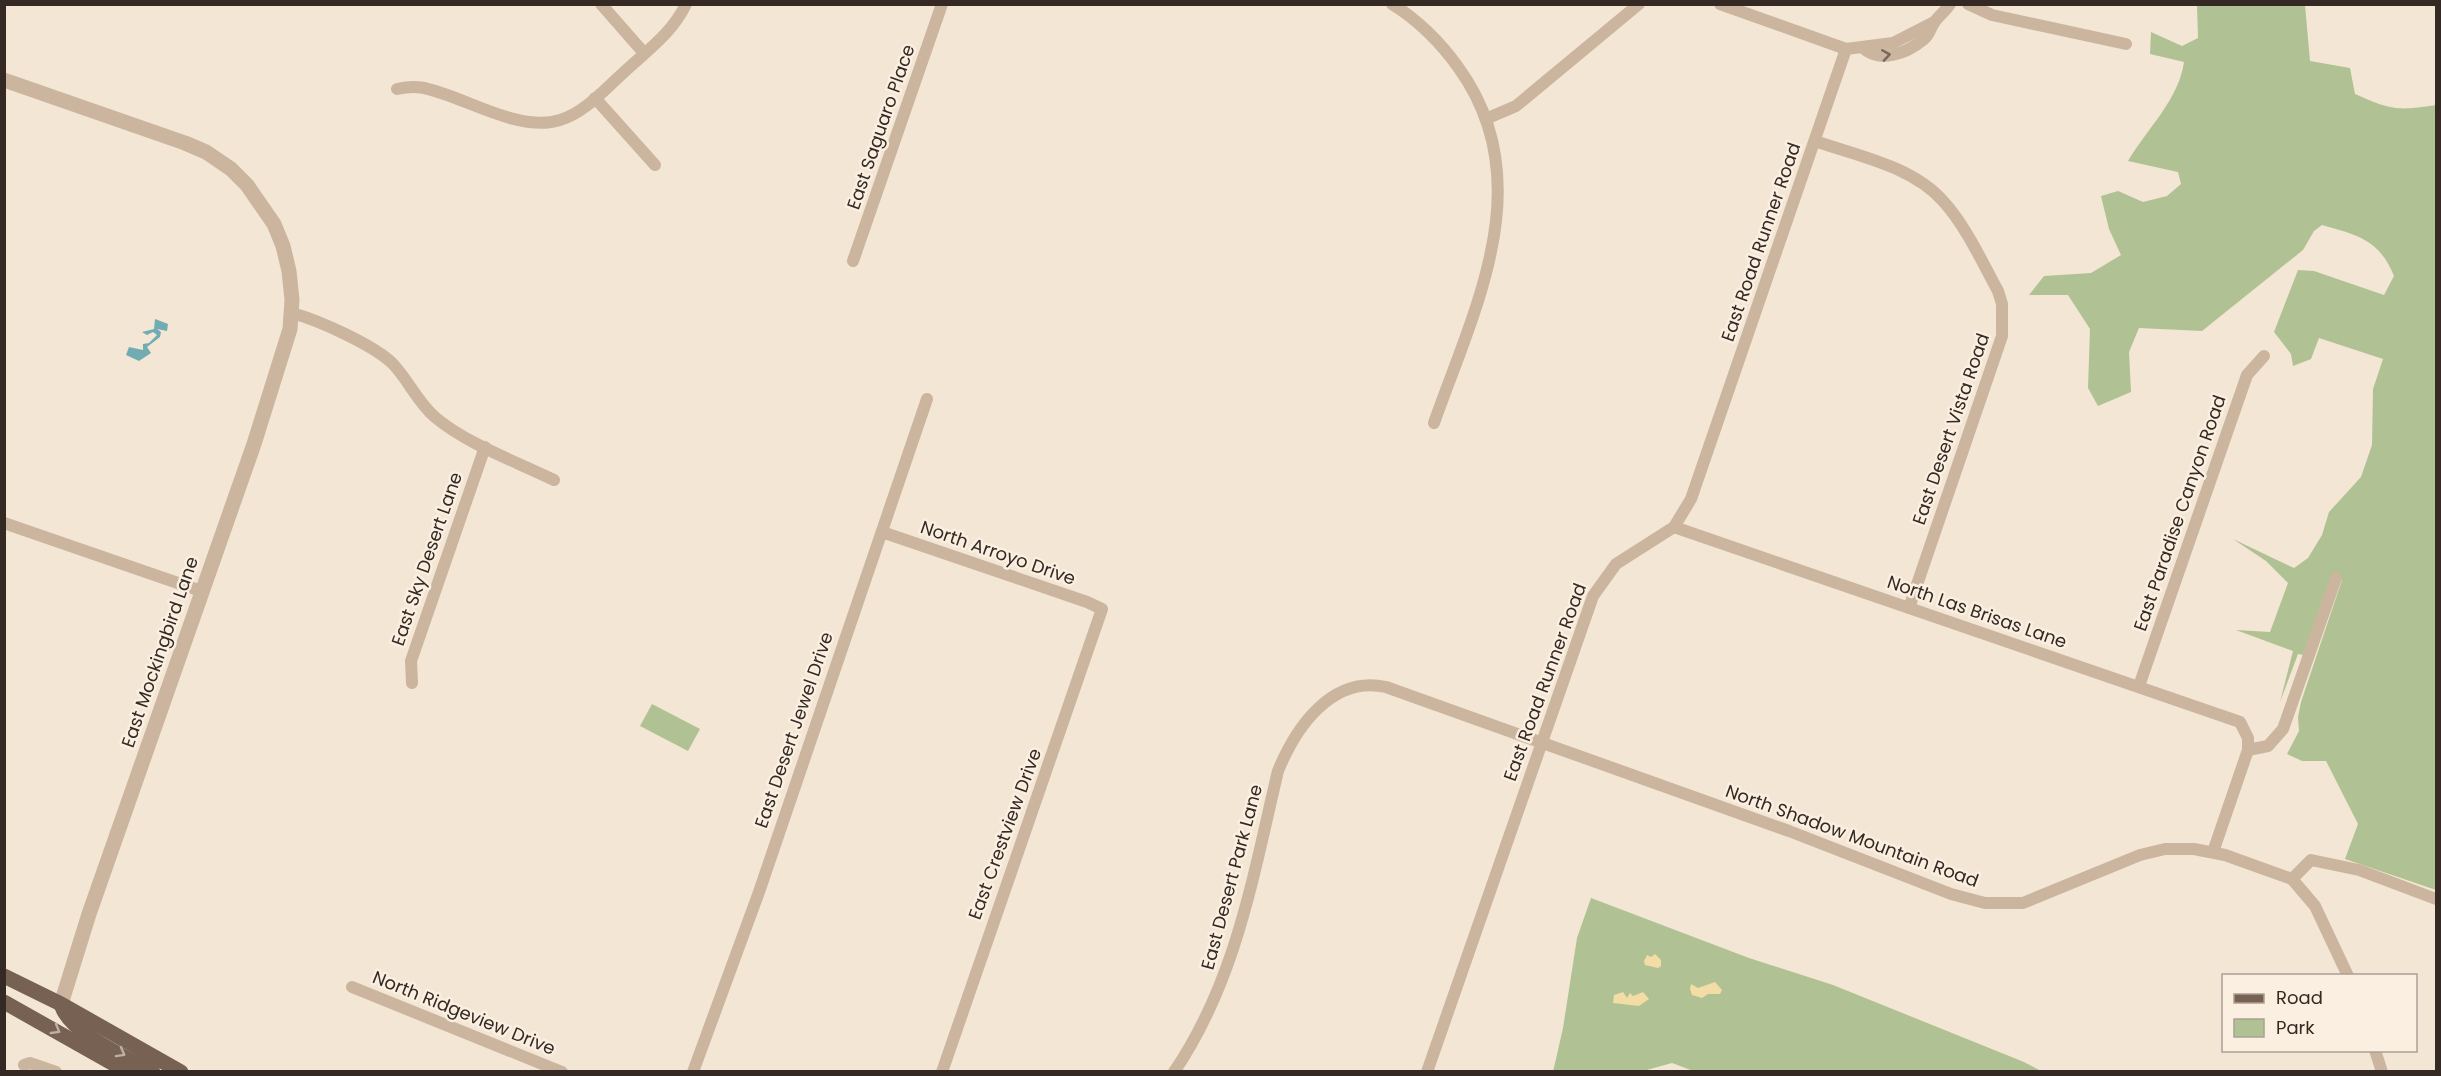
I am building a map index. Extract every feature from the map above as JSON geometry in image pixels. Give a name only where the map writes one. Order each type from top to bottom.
[{"type":"main road","points":[[4,976],[61,1004],[181,1071]]},
{"type":"main road","points":[[4,1002],[128,1071]]},
{"type":"main road","points":[[61,1004],[65,1014],[78,1027],[153,1071]]},
{"type":"street","points":[[601,4],[644,53]]},
{"type":"street","points":[[397,89],[416,85],[519,119],[542,123],[560,120],[595,98],[644,53],[679,20],[686,4]]},
{"type":"street","name":"East Saguaro Place","points":[[853,261],[942,4]]},
{"type":"street","points":[[1392,4],[1427,32],[1452,58],[1469,82],[1488,118],[1500,186],[1496,231],[1478,297],[1434,423]]},
{"type":"street","points":[[1488,118],[1516,106],[1639,4]]},
{"type":"street","points":[[1720,4],[1754,10],[1846,49],[1863,48],[1871,56],[1892,56],[1922,40],[1931,32],[1934,22],[1950,4]]},
{"type":"street","points":[[1968,4],[1992,15],[2126,44]]},
{"type":"street","name":"East Road Runner Road","points":[[1427,1071],[1593,596],[1600,582],[1627,555],[1674,527],[1691,499],[1846,49]]},
{"type":"street","name":"East Mockingbird Lane","points":[[4,80],[185,142],[206,152],[231,169],[265,208],[279,236],[289,271],[292,313],[285,348],[89,914],[61,1004]]},
{"type":"street","points":[[595,98],[655,165]]},
{"type":"street","name":"East Desert Vista Road","points":[[1815,141],[1904,172],[1930,188],[1951,211],[1998,291],[2002,304],[2002,336],[1909,608]]},
{"type":"street","points":[[292,313],[374,350],[393,364],[424,406],[437,419],[485,447],[554,480]]},
{"type":"street","name":"East Paradise Canyon Road","points":[[2139,687],[2247,375],[2264,356]]},
{"type":"street","name":"East Desert Jewel Drive","points":[[693,1071],[759,892],[927,399]]},
{"type":"street","name":"East Sky Desert Lane","points":[[412,683],[411,661],[485,447]]},
{"type":"street","points":[[4,523],[201,591]]},
{"type":"street","name":"North Las Brisas Lane","points":[[1674,527],[2240,722],[2248,738],[2248,750]]},
{"type":"street","name":"North Arroyo Drive","points":[[882,532],[1102,609]]},
{"type":"street","points":[[2213,852],[2248,750],[2268,746],[2283,729],[2336,578]]},
{"type":"street","name":"East Crestview Drive","points":[[942,1071],[1102,609]]},
{"type":"street","name":"North Shadow Mountain Road","points":[[1331,696],[1347,688],[1375,685],[1789,831],[1951,894],[1985,903],[2023,903],[2140,855],[2178,848],[2213,852],[2292,879]]},
{"type":"street","name":"East Desert Park Lane","points":[[1174,1071],[1202,1027],[1235,949],[1278,771],[1299,731],[1331,696]]},
{"type":"street","points":[[2348,974],[2315,906],[2292,879],[2311,860],[2359,870],[2436,899]]},
{"type":"street","name":"North Ridgeview Drive","points":[[352,987],[562,1071]]},
{"type":"street","points":[[2375,1052],[2382,1071]]},
{"type":"street","points":[[24,1065],[30,1063],[56,1071]]},
{"type":"green space","points":[[2197,5],[2305,5],[2310,61],[2350,68],[2355,94],[2377,103],[2394,108],[2436,105],[2436,890],[2345,859],[2358,824],[2326,761],[2302,761],[2287,754],[2299,731],[2298,717],[2301,702],[2342,580],[2332,577],[2303,655],[2298,654],[2280,702],[2293,651],[2236,630],[2270,632],[2288,583],[2266,561],[2233,539],[2294,568],[2308,558],[2322,535],[2329,512],[2361,477],[2372,445],[2373,389],[2383,359],[2319,338],[2311,359],[2293,366],[2291,354],[2274,332],[2298,270],[2314,271],[2384,295],[2394,276],[2388,264],[2374,246],[2366,240],[2322,225],[2314,231],[2303,250],[2202,331],[2139,328],[2129,352],[2131,392],[2098,406],[2088,388],[2090,329],[2068,295],[2029,295],[2044,276],[2091,273],[2121,255],[2109,229],[2101,196],[2118,191],[2143,202],[2167,196],[2181,184],[2178,172],[2128,161],[2176,89],[2184,62],[2150,54],[2151,32],[2182,46],[2198,38]]},
{"type":"green space","points":[[652,704],[700,729],[688,751],[640,726]]},
{"type":"green space","points":[[1591,898],[1749,958],[1833,985],[2024,1062],[2041,1071],[1696,1072],[1672,1063],[1643,1071],[1553,1072],[1563,1028],[1577,938]]},
{"type":"sand","points":[[1655,954],[1661,960],[1661,966],[1658,968],[1645,965],[1647,955],[1651,957]]},
{"type":"sand","points":[[1715,982],[1722,990],[1720,994],[1708,994],[1702,998],[1692,995],[1691,984],[1698,988]]},
{"type":"sand","points":[[1623,992],[1627,998],[1630,993],[1633,996],[1643,992],[1649,999],[1639,1006],[1613,1003],[1614,995]]},
{"type":"water","points":[[155,319],[168,324],[167,331],[157,329],[161,332],[160,337],[147,347],[151,353],[139,361],[126,355],[129,347],[143,350],[143,344],[149,343],[157,335],[153,332],[147,335],[142,332],[154,329]]}]
